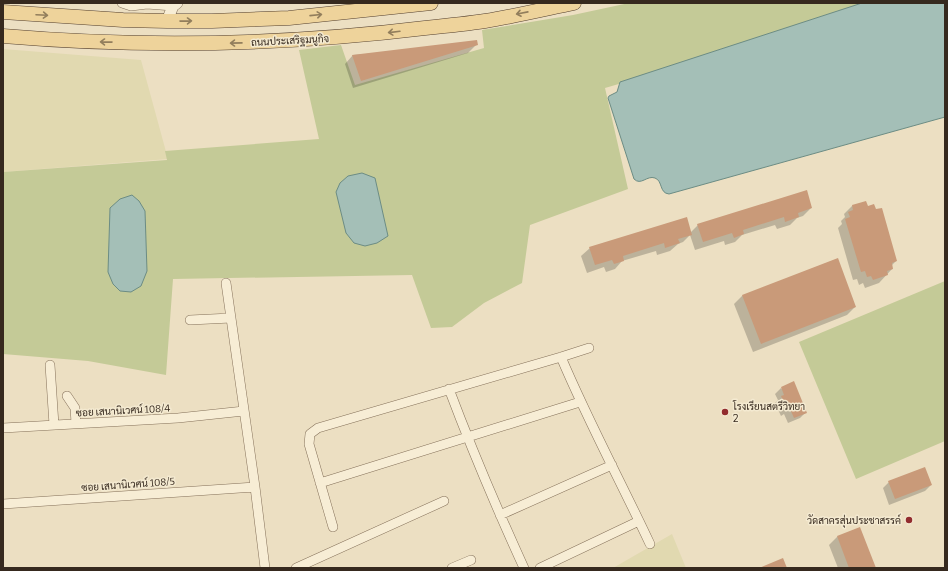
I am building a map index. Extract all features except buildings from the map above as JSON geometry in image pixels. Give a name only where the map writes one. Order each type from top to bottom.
[{"type":"main road","points":[[3,12],[167,21],[289,18],[431,3]]},
{"type":"main road","name":"ถนนประเสริฐมนูกิจ","points":[[3,36],[56,40],[158,43],[292,41],[374,34],[485,21],[574,3]]},
{"type":"street","points":[[122,3],[131,6],[147,4],[175,4],[167,21]]},
{"type":"street","points":[[226,283],[265,568]]},
{"type":"street","points":[[190,320],[231,318]]},
{"type":"street","points":[[333,528],[309,444],[310,434],[318,428],[589,348]]},
{"type":"street","points":[[561,357],[580,402],[650,544]]},
{"type":"street","points":[[50,365],[54,425]]},
{"type":"street","points":[[450,390],[467,436],[524,568]]},
{"type":"street","points":[[67,396],[75,408],[76,424]]},
{"type":"street","points":[[320,483],[580,402]]},
{"type":"street","name":"ซอย เสนานิเวศน์ 108/4","points":[[3,428],[178,418],[244,411]]},
{"type":"street","points":[[500,515],[612,465]]},
{"type":"street","name":"ซอย เสนานิเวศน์ 108/5","points":[[3,504],[255,487]]},
{"type":"street","points":[[296,568],[444,501]]},
{"type":"street","points":[[540,568],[639,521]]},
{"type":"street","points":[[452,568],[471,560]]},
{"type":"shaded area","points":[[3,49],[141,60],[168,159],[3,172]]},
{"type":"shaded area","points":[[672,534],[686,568],[613,568]]},
{"type":"green space","points":[[629,3],[896,3],[605,88],[628,189],[530,225],[522,283],[484,303],[452,327],[431,328],[412,275],[173,279],[166,375],[88,361],[3,354],[3,172],[167,160],[165,151],[319,139],[299,50],[341,45],[355,85],[484,48],[482,30],[573,15]]},
{"type":"green space","points":[[945,281],[945,441],[856,479],[799,342]]},
{"type":"water","points":[[862,3],[945,3],[945,117],[669,194],[664,192],[659,182],[655,178],[652,177],[642,181],[637,181],[634,179],[608,98],[617,92],[620,82]]},
{"type":"water","points":[[362,173],[375,178],[388,236],[377,243],[365,246],[354,243],[346,233],[336,192],[340,183],[348,176]]},
{"type":"water","points":[[132,195],[139,201],[145,211],[147,271],[141,286],[131,292],[120,291],[113,284],[108,272],[110,208],[120,199]]},
{"type":"place","name":"โรงเรียนสตรีวิทยา 2","points":[[725,412]]},
{"type":"place","name":"วัดสาครสุ่นประชาสรรค์","points":[[909,520]]}]
